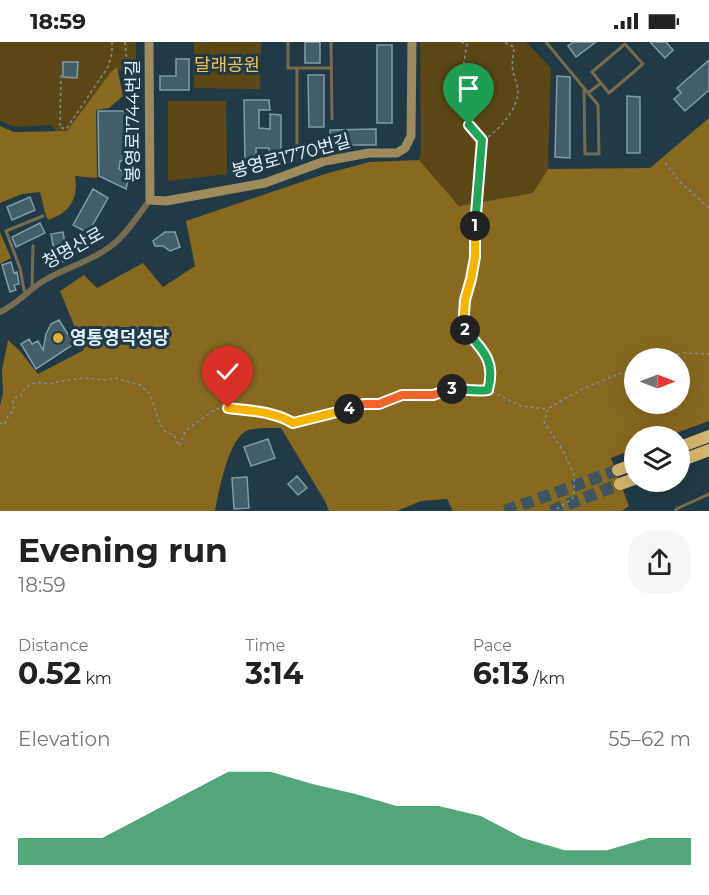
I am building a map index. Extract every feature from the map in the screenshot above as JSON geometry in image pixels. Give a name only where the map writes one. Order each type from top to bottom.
[{"type":"highway","points":[[690,443],[709,436]]},
{"type":"highway","points":[[690,457],[709,450]]},
{"type":"highway","points":[[618,470],[624,468]]},
{"type":"highway","points":[[620,484],[624,482]]},
{"type":"street","name":"봉영로1744번길","points":[[149,42],[150,200]]},
{"type":"street","name":"봉영로1770번길","points":[[150,200],[166,201],[265,183],[325,161],[358,154],[397,153],[405,148],[411,136],[412,42]]},
{"type":"street","name":"청명산로","points":[[0,312],[53,276],[84,262],[109,247],[134,222],[150,200]]},
{"type":"lane","points":[[288,42],[288,68],[331,68]]},
{"type":"lane","points":[[331,42],[332,119]]},
{"type":"lane","points":[[546,42],[584,87],[598,105],[599,154],[585,154],[584,87]]},
{"type":"lane","points":[[625,44],[643,64],[609,93],[601,83],[592,72],[625,44]]},
{"type":"lane","points":[[297,68],[297,145]]},
{"type":"lane","points":[[588,93],[601,83]]},
{"type":"lane","points":[[26,294],[20,268],[6,231],[42,216]]},
{"type":"lane","points":[[32,289],[33,246]]},
{"type":"lane","points":[[676,511],[709,494]]},
{"type":"path","points":[[61,75],[60,128],[66,128],[108,67],[112,42]]},
{"type":"path","points":[[125,42],[128,62],[133,64]]},
{"type":"path","points":[[461,42],[467,44],[462,71],[459,79],[453,85],[469,125],[482,140],[475,219],[475,257],[465,300],[463,328],[483,350],[488,361],[492,377],[488,390]]},
{"type":"path","points":[[482,140],[492,135],[506,119],[518,91],[513,74],[513,47],[504,42]]},
{"type":"path","points":[[665,163],[681,183],[709,208]]},
{"type":"path","points":[[690,353],[709,354]]},
{"type":"path","points":[[0,423],[4,425],[9,414],[14,411],[13,402],[16,397],[21,396],[28,386],[37,382],[50,384],[86,378],[106,380],[115,378],[140,385],[150,394],[160,424],[166,432],[174,435],[179,446],[186,430],[216,409],[228,408],[269,413],[293,423],[364,404],[379,404],[402,395],[433,395],[452,389],[479,392],[488,390],[521,406],[548,409],[582,389],[624,372]]},
{"type":"path","points":[[548,409],[544,422],[562,449],[574,474],[573,498],[554,511]]},
{"type":"green space","points":[[0,42],[136,42],[136,70],[116,71],[69,134],[56,131],[51,125],[15,127],[0,121]]},
{"type":"green space","name":"달래공원","points":[[194,42],[261,42],[260,89],[194,88]]},
{"type":"green space","points":[[420,42],[526,42],[551,68],[548,169],[534,193],[459,206],[419,160],[421,150]]},
{"type":"green space","points":[[168,101],[226,101],[227,174],[168,181]]},
{"type":"shaded area","points":[[117,67],[123,96],[109,108],[96,110],[97,178],[75,176],[75,192],[71,204],[62,213],[48,220],[40,192],[22,194],[0,203],[0,126],[14,132],[67,131]]},
{"type":"shaded area","points":[[709,118],[709,421],[690,428],[690,426],[624,426],[624,453],[611,458],[629,506],[622,511],[453,511],[447,499],[421,501],[397,511],[329,511],[281,428],[264,428],[248,430],[235,443],[226,466],[215,511],[0,511],[0,406],[3,393],[2,370],[8,340],[38,374],[84,350],[60,291],[84,275],[97,288],[143,263],[163,287],[195,266],[186,221],[325,174],[369,162],[419,160],[459,206],[533,193],[548,169],[650,168]]},
{"type":"shaded area","points":[[0,232],[11,258],[0,264]]},
{"type":"building","points":[[305,42],[320,42],[320,63],[305,63]]},
{"type":"building","points":[[573,42],[596,42],[576,57],[568,46]]},
{"type":"building","points":[[650,42],[666,42],[673,50],[665,58]]},
{"type":"building","points":[[377,45],[392,45],[392,123],[377,123]]},
{"type":"building","points":[[176,59],[189,59],[189,90],[160,90],[160,76],[176,76]]},
{"type":"building","points":[[709,60],[709,90],[685,111],[674,99],[681,93],[677,88]]},
{"type":"building","points":[[63,62],[78,62],[77,78],[63,77]]},
{"type":"building","points":[[308,75],[324,75],[324,127],[309,127]]},
{"type":"building","points":[[557,76],[570,77],[570,158],[555,157]]},
{"type":"building","points":[[627,96],[640,97],[640,153],[627,153]]},
{"type":"building","points":[[244,100],[269,100],[270,110],[259,110],[259,128],[270,129],[270,114],[281,115],[281,166],[269,167],[269,148],[256,148],[256,168],[245,167]]},
{"type":"building","points":[[98,111],[130,111],[131,160],[120,161],[119,169],[129,176],[126,189],[99,176]]},
{"type":"building","points":[[376,129],[376,145],[330,145],[330,130]]},
{"type":"building","points":[[93,189],[108,198],[88,233],[73,225]]},
{"type":"building","points":[[30,197],[35,210],[12,220],[7,207]]},
{"type":"building","points":[[40,223],[45,233],[16,247],[12,237]]},
{"type":"building","points":[[63,232],[68,261],[56,263],[51,234]]},
{"type":"building","points":[[165,232],[175,232],[180,247],[170,251],[163,246],[155,246],[153,241]]},
{"type":"building","points":[[11,262],[14,273],[17,272],[19,284],[14,285],[16,290],[10,292],[2,265]]},
{"type":"building","points":[[59,320],[74,344],[36,369],[21,344],[29,339],[32,344],[38,341],[43,350],[46,334],[51,324]]},
{"type":"building","points":[[268,439],[275,458],[251,466],[244,447]]},
{"type":"building","points":[[297,476],[307,488],[298,495],[288,484]]},
{"type":"building","points":[[247,477],[249,508],[234,509],[232,478]]},
{"type":"tunnel","points":[[505,511],[618,470]]},
{"type":"tunnel","points":[[551,511],[620,484]]},
{"type":"place","name":"영통영덕성당","points":[[58,338]]},
{"type":"route","points":[[228,408],[269,413],[293,423],[364,404],[379,404],[402,395],[433,395],[452,389],[479,392],[488,390],[492,377],[488,361],[483,350],[463,328],[465,300],[475,257],[475,219],[482,140],[469,125]]}]
